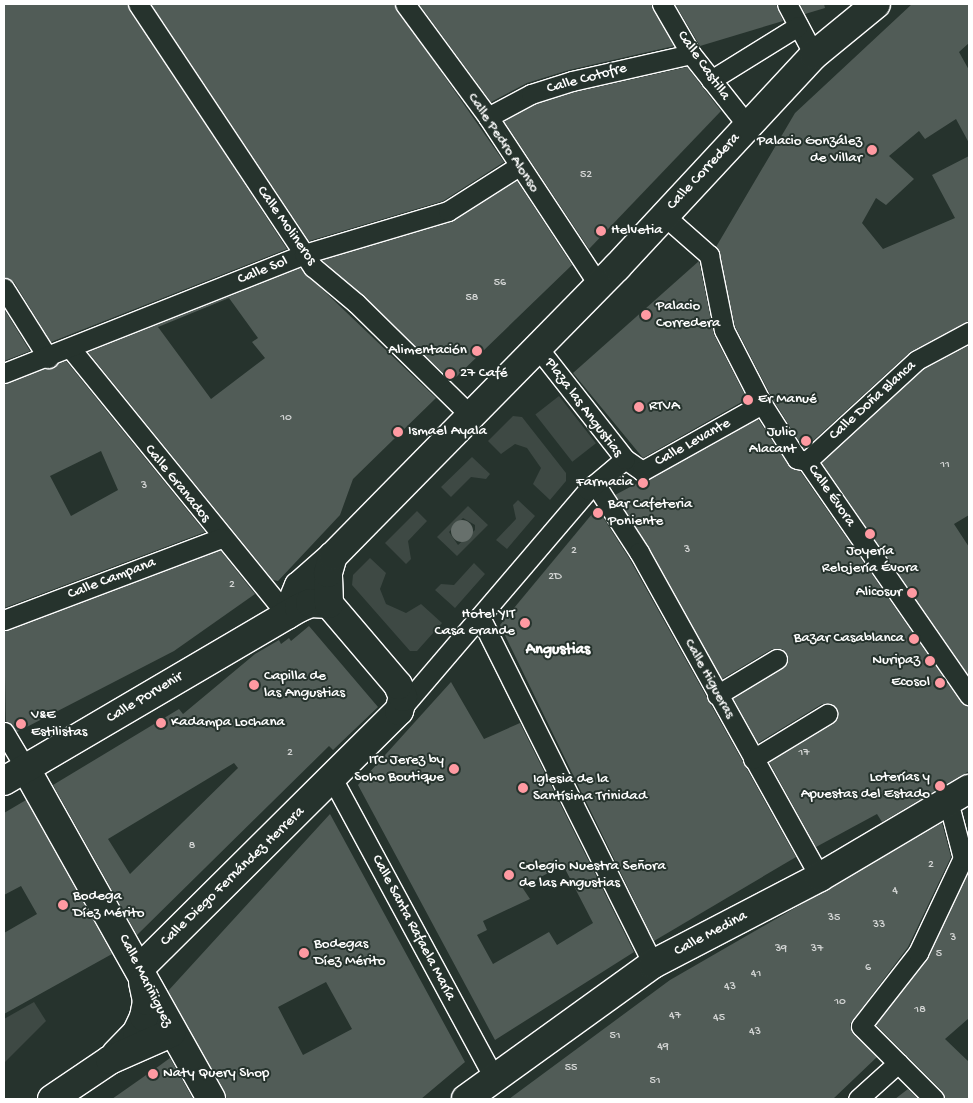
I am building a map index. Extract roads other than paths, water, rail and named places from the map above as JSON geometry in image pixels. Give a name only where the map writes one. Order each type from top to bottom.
[{"type":"street","name":"Calle Molineros","points":[[138,4],[304,254],[472,417]]},
{"type":"street","name":"Calle Pedro Alonso","points":[[405,4],[488,117],[598,284]]},
{"type":"street","name":"Calle Castilla","points":[[662,4],[691,54],[747,125]]},
{"type":"street","points":[[787,4],[814,55]]},
{"type":"street","name":"Calle Corredera","points":[[538,348],[814,55],[876,4]]},
{"type":"street","points":[[711,80],[798,26]]},
{"type":"street","name":"Calle Cotofre","points":[[488,117],[531,94],[564,84],[691,54]]},
{"type":"street","name":"Calle Sol","points":[[4,374],[304,254],[448,211],[519,166]]},
{"type":"street","name":"Calle Évora","points":[[668,219],[709,254],[724,330],[762,404],[797,459],[807,461],[969,695]]},
{"type":"street","points":[[4,288],[48,358]]},
{"type":"street","name":"Calle Doña Blanca","points":[[807,461],[917,360],[969,332]]},
{"type":"street","name":"Calle Granados","points":[[71,348],[221,538],[287,615]]},
{"type":"street","name":"Plaza las Angustias","points":[[333,556],[538,348],[625,459],[595,484],[399,711]]},
{"type":"street","name":"Calle Levante","points":[[625,459],[642,471],[762,404]]},
{"type":"street","name":"Calle Higueras","points":[[595,484],[640,552],[716,695],[820,876]]},
{"type":"street","name":"Calle Campana","points":[[4,620],[221,538]]},
{"type":"street","points":[[333,556],[328,573],[329,604],[398,685],[403,697],[399,711]]},
{"type":"street","points":[[287,615],[298,586],[333,556]]},
{"type":"street","name":"Calle Porvenir","points":[[15,775],[287,615],[310,603],[329,604]]},
{"type":"street","points":[[480,617],[653,964]]},
{"type":"street","points":[[716,695],[777,659]]},
{"type":"street","name":"Calle Diego Fernández Herrera","points":[[140,968],[333,780],[399,711]]},
{"type":"street","points":[[753,760],[827,714]]},
{"type":"street","name":"Calle Mariñiguez","points":[[4,732],[15,775],[140,968],[171,1032],[211,1099]]},
{"type":"street","name":"Calle Santa Rafaela María","points":[[333,780],[493,1076]]},
{"type":"street","points":[[934,1099],[861,1026],[918,953],[963,858],[959,795]]},
{"type":"street","name":"Calle Medina","points":[[466,1099],[493,1076],[653,964],[820,876],[959,795]]},
{"type":"street","points":[[110,1060],[137,1032],[144,1017],[146,1002],[140,968]]},
{"type":"street","points":[[52,1099],[110,1060],[171,1032]]},
{"type":"street","points":[[858,1099],[898,1063]]},
{"type":"place","name":"Palacio González de Villar","points":[[872,150]]},
{"type":"place","name":"Helvetia","points":[[601,231]]},
{"type":"place","name":"Palacio Corredera","points":[[646,315]]},
{"type":"place","name":"Alimentación","points":[[477,351]]},
{"type":"place","name":"27 Café","points":[[450,374]]},
{"type":"place","name":"Er Manué","points":[[748,400]]},
{"type":"place","name":"RTVA","points":[[639,407]]},
{"type":"place","name":"Ismael Ayala","points":[[398,432]]},
{"type":"place","name":"Julio Alacant","points":[[806,441]]},
{"type":"place","name":"Farmacia","points":[[643,483]]},
{"type":"place","name":"Bar Cafeteria Poniente","points":[[598,513]]},
{"type":"place","name":"Joyería Relojería Évora","points":[[870,534]]},
{"type":"place","name":"Alicosur","points":[[912,593]]},
{"type":"place","name":"Hotel YIT Casa Grande","points":[[525,623]]},
{"type":"place","name":"Bazar Casablanca","points":[[914,639]]},
{"type":"place","name":"Nuripaz","points":[[930,661]]},
{"type":"place","name":"Ecosol","points":[[940,683]]},
{"type":"place","name":"Capilla de las Angustias","points":[[254,685]]},
{"type":"place","name":"Kadampa Lochana","points":[[161,723]]},
{"type":"place","name":"V&E Estilistas","points":[[21,724]]},
{"type":"place","name":"ITC Jerez by Soho Boutique","points":[[454,769]]},
{"type":"place","name":"Loterías y Apuestas del Estado","points":[[940,786]]},
{"type":"place","name":"Iglesia de la Santísima Trinidad","points":[[523,788]]},
{"type":"place","name":"Colegio Nuestra Señora de las Angustias","points":[[509,875]]},
{"type":"place","name":"Bodega Díez Mérito","points":[[63,905]]},
{"type":"place","name":"Bodegas Díez Mérito","points":[[304,953]]},
{"type":"place","name":"Naty Query Shop","points":[[153,1074]]},
{"type":"district","name":"Angustias","points":[[558,651]]}]
